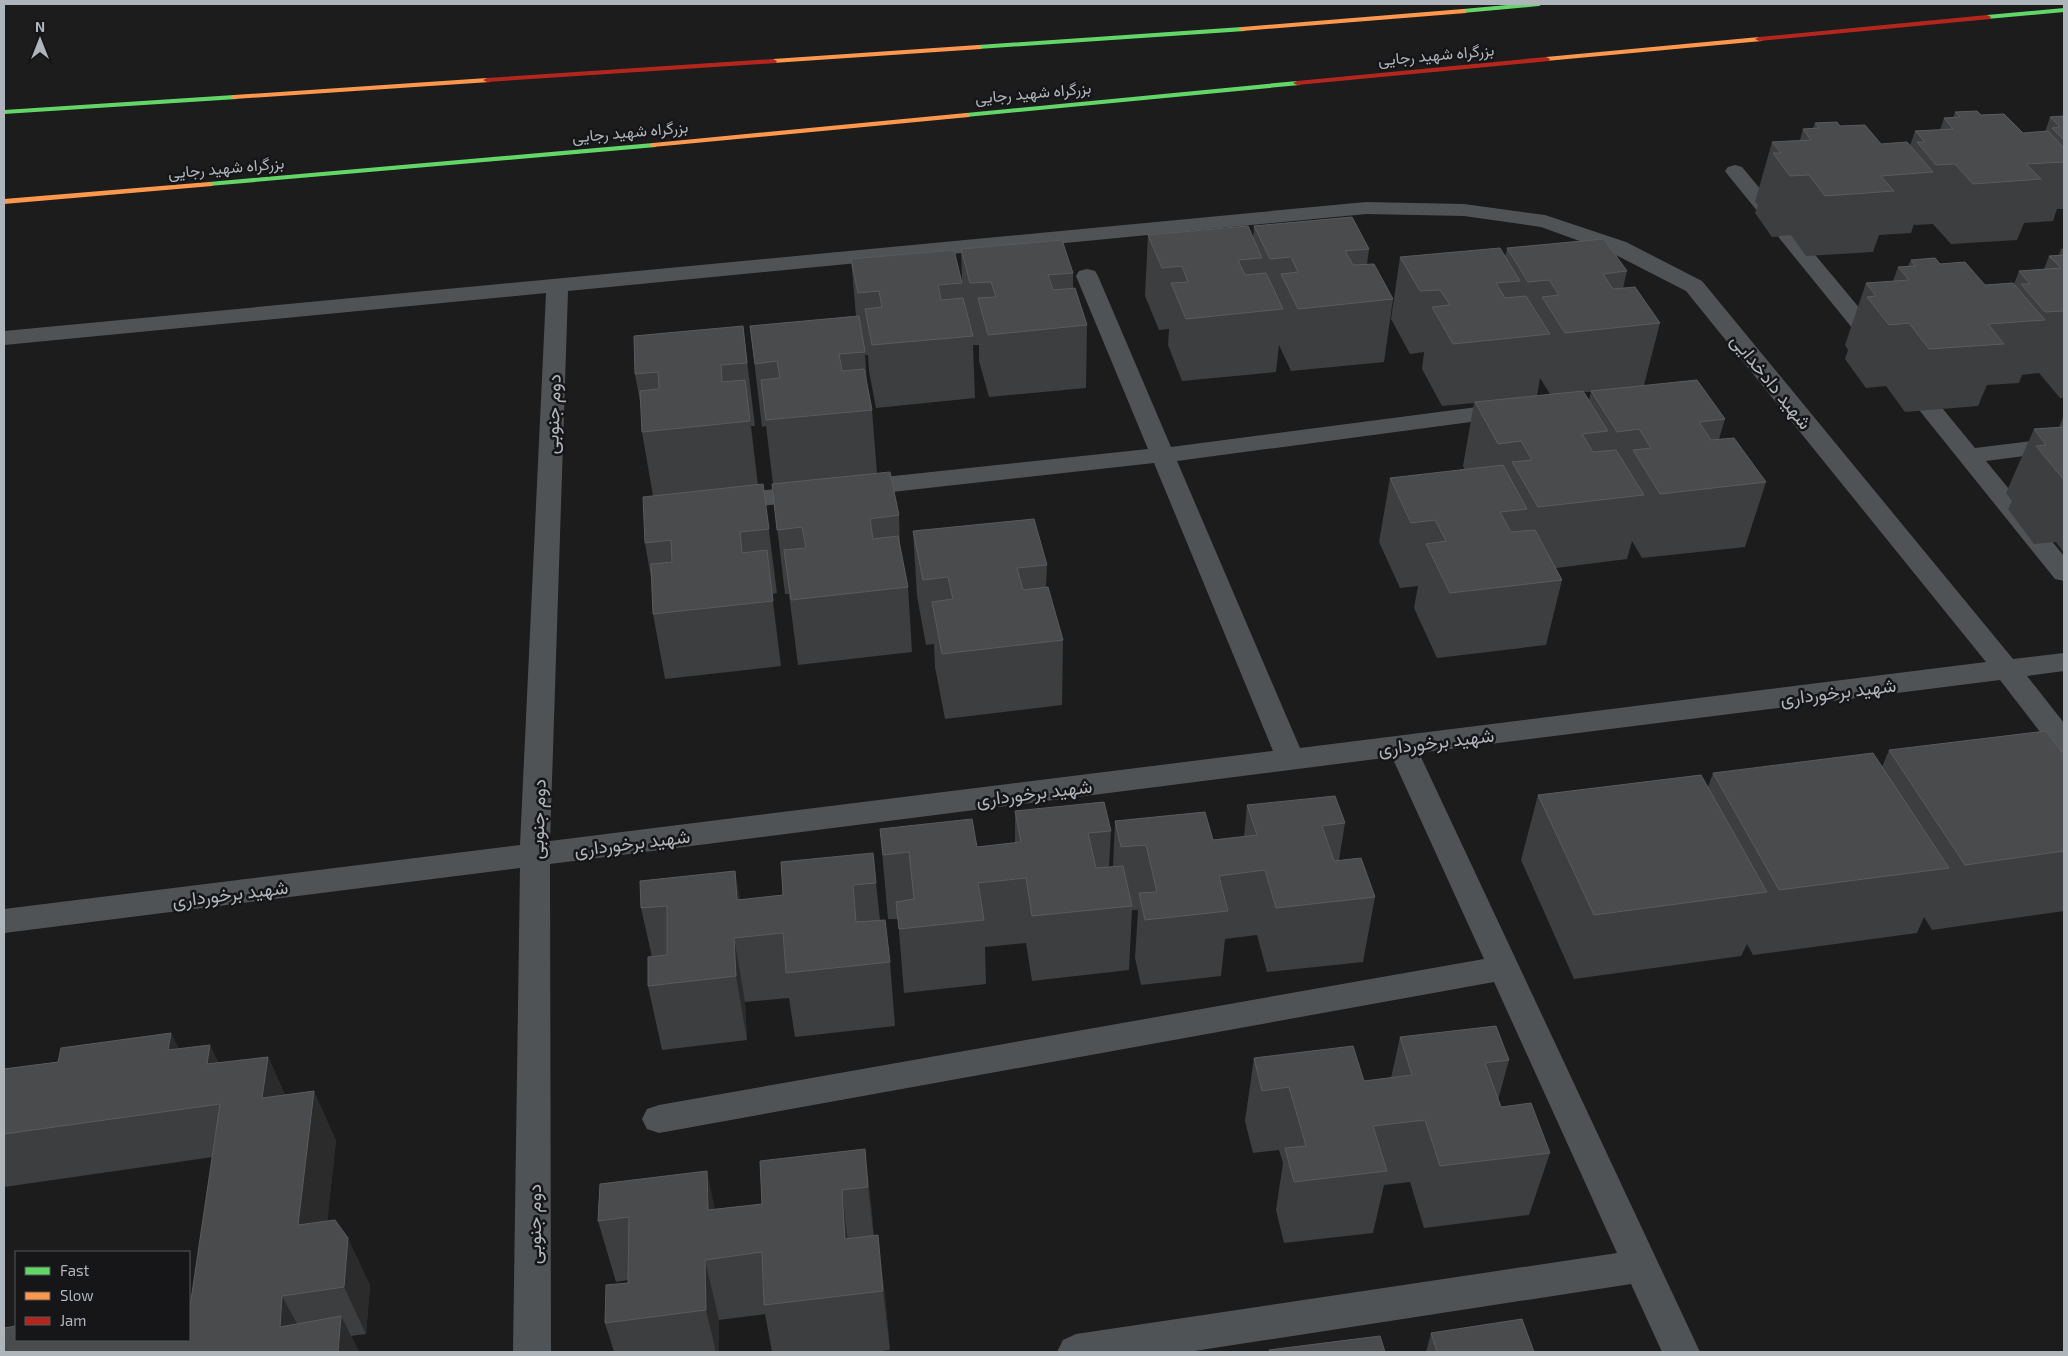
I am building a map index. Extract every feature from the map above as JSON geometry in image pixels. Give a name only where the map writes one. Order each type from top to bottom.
[{"type":"highway","points":[[4,112],[1236,30],[1539,4]]},
{"type":"highway","name":"بزرگراه شهید رجایی","points":[[4,202],[547,155],[2064,10]]},
{"type":"street","points":[[1755,170],[1735,171],[2064,572]]},
{"type":"street","name":"شهید دادخدایی","points":[[4,338],[1366,208],[1464,210],[1544,221],[1618,247],[1694,286],[2007,670],[2064,743]]},
{"type":"street","points":[[1087,276],[1291,759]]},
{"type":"street","name":"دوم جنوبی","points":[[532,1352],[535,854],[557,286]]},
{"type":"street","points":[[1851,313],[1880,309]]},
{"type":"street","points":[[712,504],[1162,455],[1534,407]]},
{"type":"street","points":[[1969,456],[2064,444]]},
{"type":"street","name":"شهید برخورداری","points":[[4,921],[2064,662]]},
{"type":"street","points":[[1401,746],[1681,1352]]},
{"type":"street","points":[[659,1119],[1503,968]]},
{"type":"street","points":[[1076,1352],[1641,1266]]},
{"type":"building","points":[[1977,111],[1981,115],[2004,114],[2023,133],[2048,131],[2064,148],[2064,162],[2026,164],[2041,179],[1973,184],[1955,164],[1936,165],[1917,142],[1925,142],[1915,131],[1953,129],[1944,118],[1960,117],[1955,112]]},
{"type":"building","points":[[2064,116],[2064,140],[2052,128],[2060,127],[2050,117]]},
{"type":"building","points":[[1837,122],[1840,126],[1865,125],[1881,144],[1907,142],[1933,172],[1881,176],[1894,191],[1825,196],[1809,175],[1790,176],[1773,153],[1781,153],[1772,142],[1811,140],[1803,129],[1819,128],[1815,123]]},
{"type":"building","points":[[1352,217],[1369,249],[1345,251],[1353,265],[1374,264],[1393,299],[1298,309],[1281,274],[1298,272],[1291,257],[1270,259],[1254,226]]},
{"type":"building","points":[[1248,226],[1262,258],[1238,260],[1245,275],[1266,273],[1283,309],[1186,319],[1171,283],[1188,282],[1182,266],[1162,268],[1148,235]]},
{"type":"building","points":[[1604,239],[1627,271],[1603,274],[1613,289],[1635,287],[1660,323],[1565,333],[1542,297],[1559,295],[1549,280],[1528,282],[1507,248]]},
{"type":"building","points":[[1062,240],[1073,273],[1048,275],[1053,290],[1075,288],[1087,325],[988,335],[978,298],[996,297],[991,282],[970,283],[961,249]]},
{"type":"building","points":[[1500,248],[1520,281],[1496,283],[1505,298],[1526,296],[1550,334],[1453,344],[1432,307],[1450,305],[1440,290],[1420,291],[1400,257]]},
{"type":"building","points":[[954,250],[962,283],[938,285],[941,300],[963,298],[973,336],[872,345],[865,309],[882,307],[879,291],[858,293],[851,259]]},
{"type":"building","points":[[2064,255],[2064,311],[2045,312],[2021,284],[2030,284],[2019,271],[2061,268],[2049,256]]},
{"type":"building","points":[[1935,258],[1940,264],[1965,262],[1985,285],[2013,283],[2045,320],[1988,324],[2004,344],[1929,349],[1909,323],[1889,325],[1867,297],[1876,296],[1866,283],[1909,280],[1898,267],[1915,266],[1911,260]]},
{"type":"building","points":[[859,316],[865,352],[839,354],[842,371],[864,369],[872,410],[766,420],[761,380],[780,378],[777,361],[755,364],[750,326]]},
{"type":"building","points":[[743,326],[747,363],[721,365],[722,382],[745,380],[750,421],[642,432],[640,391],[659,389],[658,372],[635,374],[634,336]]},
{"type":"building","points":[[1697,380],[1725,419],[1699,422],[1711,440],[1734,438],[1766,482],[1660,494],[1633,450],[1651,448],[1639,429],[1617,432],[1591,391]]},
{"type":"building","points":[[1583,391],[1608,431],[1582,434],[1593,452],[1616,450],[1644,495],[1538,507],[1512,462],[1532,460],[1521,441],[1498,444],[1475,402]]},
{"type":"building","points":[[2064,427],[2064,480],[2036,446],[2046,445],[2034,429]]},
{"type":"building","points":[[1503,465],[1527,509],[1500,512],[1511,532],[1535,530],[1562,580],[1450,593],[1426,544],[1446,541],[1435,520],[1411,523],[1390,478]]},
{"type":"building","points":[[890,472],[899,515],[870,519],[873,539],[898,536],[908,587],[791,600],[784,550],[806,548],[802,527],[777,530],[772,484]]},
{"type":"building","points":[[763,484],[769,529],[740,532],[742,553],[767,550],[773,601],[653,614],[651,564],[672,562],[671,540],[645,543],[643,497]]},
{"type":"building","points":[[1034,519],[1047,565],[1017,568],[1023,590],[1048,587],[1063,640],[942,654],[932,602],[953,599],[948,577],[923,580],[913,531]]},
{"type":"building","points":[[2046,731],[2064,755],[2064,851],[1965,865],[1889,750]]},
{"type":"building","points":[[1873,753],[1949,868],[1779,890],[1713,773]]},
{"type":"building","points":[[1701,775],[1767,892],[1594,915],[1538,795]]},
{"type":"building","points":[[1335,796],[1345,823],[1322,826],[1334,861],[1361,858],[1375,897],[1276,908],[1265,870],[1219,876],[1228,911],[1145,920],[1139,893],[1157,892],[1146,845],[1121,847],[1115,821],[1205,812],[1213,840],[1257,835],[1247,805]]},
{"type":"building","points":[[1104,802],[1111,831],[1088,833],[1096,868],[1123,866],[1132,906],[1032,916],[1026,878],[978,883],[984,920],[899,929],[896,902],[914,899],[909,852],[883,855],[880,829],[972,819],[977,847],[1021,842],[1015,811]]},
{"type":"building","points":[[873,853],[876,883],[853,885],[856,922],[885,920],[890,962],[786,973],[783,933],[734,938],[736,976],[648,986],[648,957],[667,955],[667,906],[641,908],[640,881],[735,871],[737,900],[783,895],[781,862]]},
{"type":"building","points":[[1496,1026],[1509,1060],[1485,1063],[1501,1107],[1531,1103],[1550,1153],[1440,1166],[1425,1120],[1373,1126],[1387,1171],[1294,1182],[1285,1148],[1306,1146],[1289,1087],[1262,1091],[1254,1058],[1353,1046],[1364,1081],[1412,1075],[1400,1037]]},
{"type":"building","points":[[171,1033],[168,1050],[210,1045],[207,1064],[268,1057],[262,1098],[314,1091],[298,1225],[335,1220],[348,1238],[344,1287],[282,1296],[280,1327],[341,1316],[338,1352],[4,1352],[4,1328],[15,1326],[15,1341],[190,1341],[190,1300],[220,1104],[4,1134],[4,1069],[58,1062],[61,1048]]},
{"type":"building","points":[[865,1149],[868,1187],[842,1190],[845,1239],[878,1235],[883,1291],[764,1305],[762,1252],[705,1260],[706,1310],[605,1323],[606,1285],[628,1283],[629,1217],[598,1221],[600,1184],[707,1171],[708,1210],[762,1204],[760,1161]]},
{"type":"building","points":[[1522,1319],[1534,1352],[1437,1352],[1431,1333]]},
{"type":"building","points":[[1380,1336],[1385,1352],[1270,1352],[1269,1350]]},
{"type":"traffic: fast","points":[[1463,11],[1539,4]]},
{"type":"traffic: fast","points":[[1987,17],[2064,10]]},
{"type":"traffic: fast","points":[[978,47],[1242,29]]},
{"type":"traffic: fast","points":[[966,115],[1297,83]]},
{"type":"traffic: fast","points":[[4,112],[234,97]]},
{"type":"traffic: fast","points":[[209,184],[653,145]]},
{"type":"traffic: slow","points":[[1242,29],[1463,11]]},
{"type":"traffic: slow","points":[[1546,59],[1759,39]]},
{"type":"traffic: slow","points":[[773,61],[978,47]]},
{"type":"traffic: slow","points":[[234,97],[487,80]]},
{"type":"traffic: slow","points":[[653,145],[966,115]]},
{"type":"traffic: slow","points":[[4,202],[209,184]]},
{"type":"traffic: jam","points":[[1759,39],[1987,17]]},
{"type":"traffic: jam","points":[[1297,83],[1546,59]]},
{"type":"traffic: jam","points":[[487,80],[773,61]]}]
